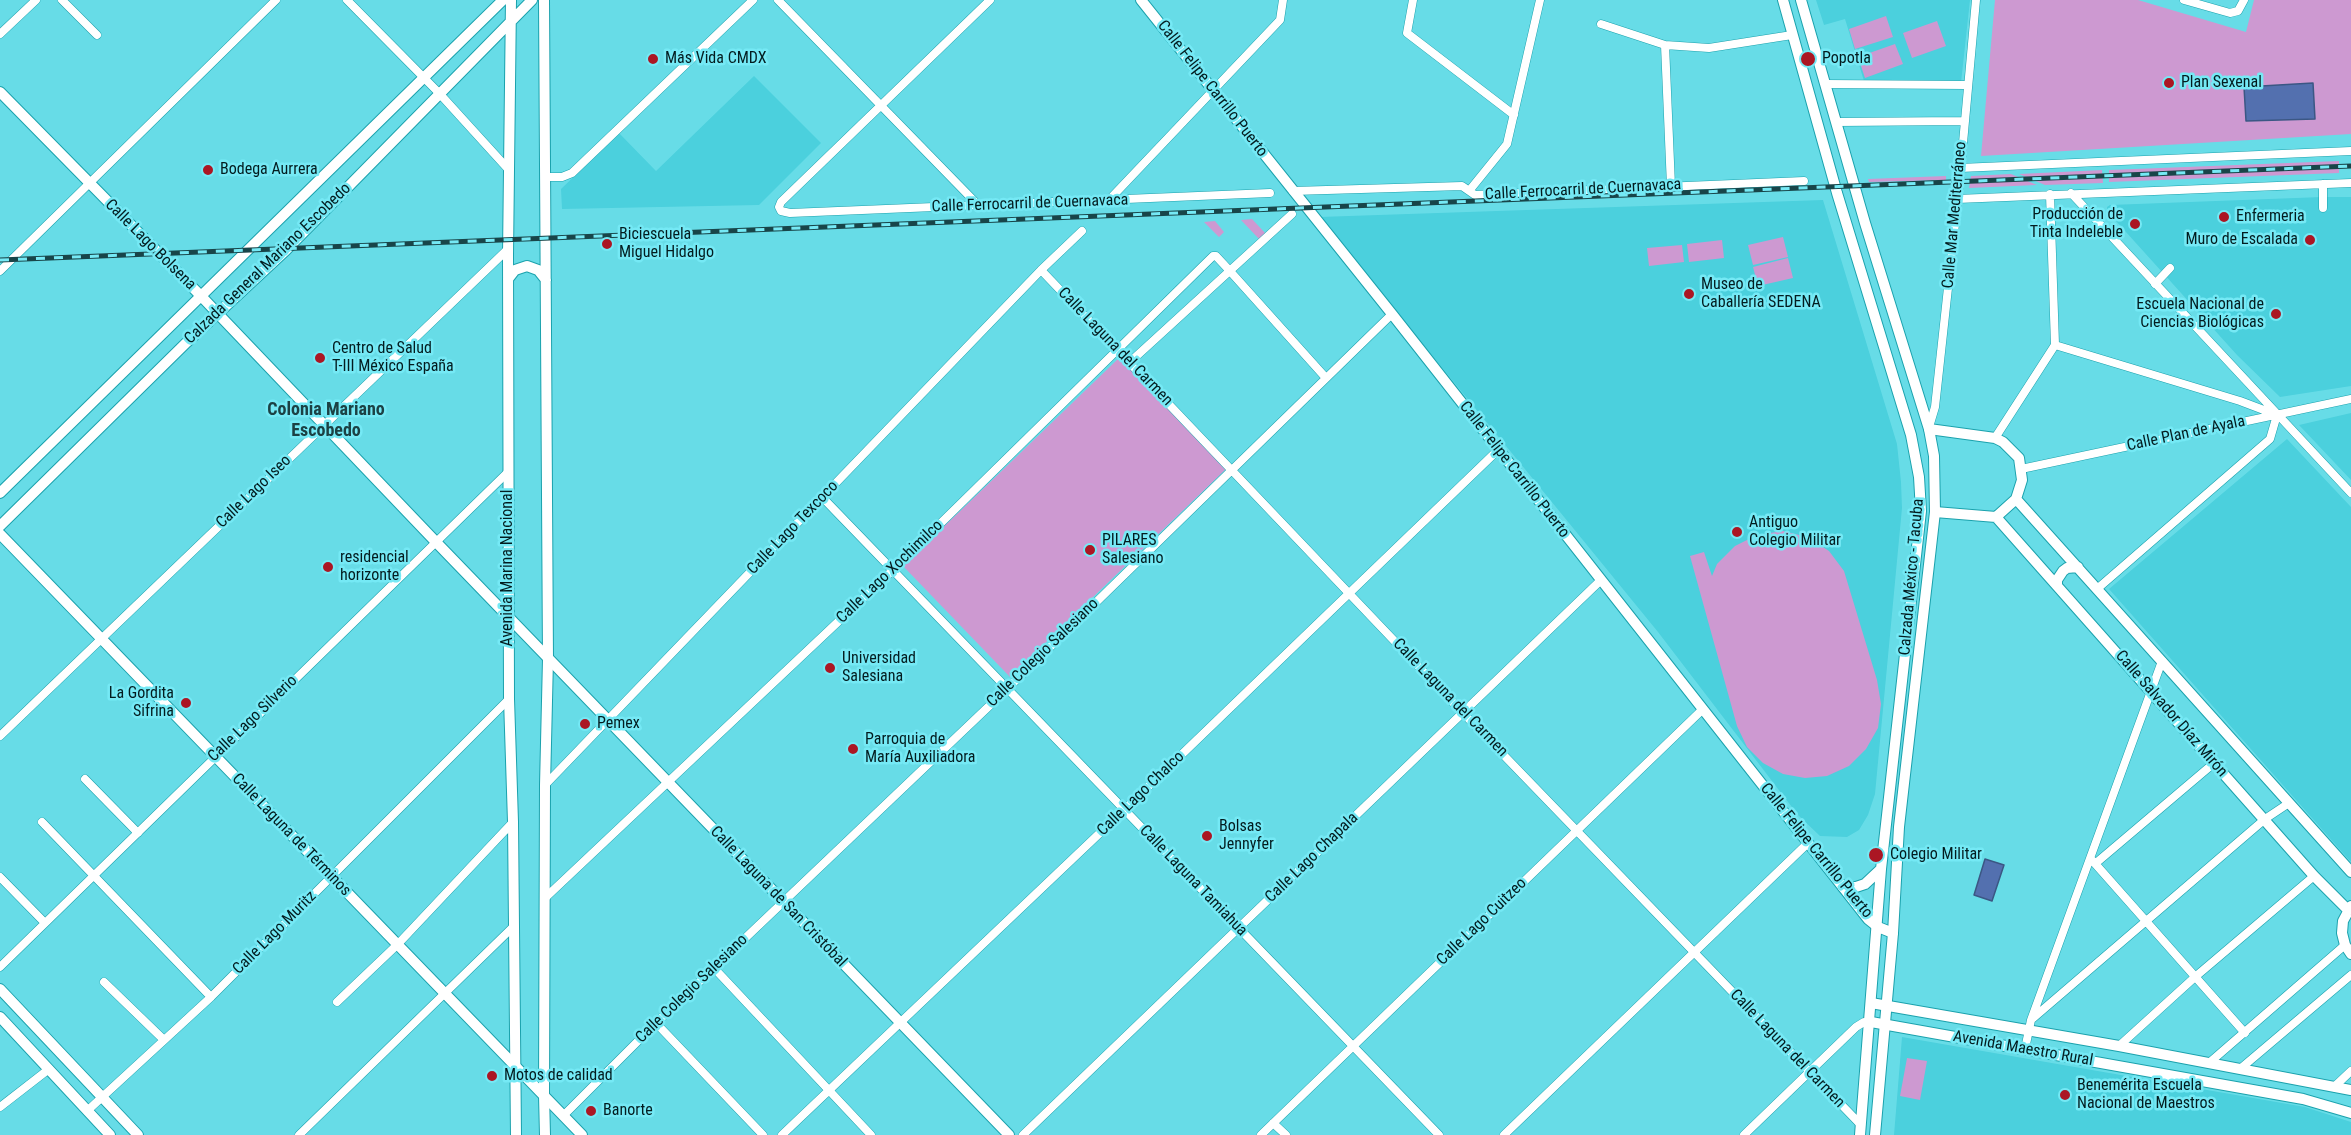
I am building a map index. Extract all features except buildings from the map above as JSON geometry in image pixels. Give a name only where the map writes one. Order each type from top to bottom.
[{"type":"main road","name":"Calzada General Mariano Escobedo","points":[[0,493],[503,0]]},
{"type":"main road","name":"Avenida Marina Nacional","points":[[511,0],[508,252],[508,699],[513,822],[516,1135]]},
{"type":"main road","name":"Calzada General Mariano Escobedo","points":[[0,526],[286,250],[532,0]]},
{"type":"main road","points":[[544,0],[548,659],[545,785],[545,1135]]},
{"type":"main road","name":"Calzada México - Tacuba","points":[[1783,0],[1846,224],[1914,446],[1919,477],[1921,511],[1881,869],[1861,1130]]},
{"type":"main road","name":"Calzada México - Tacuba","points":[[1801,0],[1865,223],[1929,429],[1934,456],[1935,512],[1899,827],[1893,933],[1875,1135]]},
{"type":"main road","name":"Calle Felipe Carrillo Puerto","points":[[1147,2],[1213,91],[1392,314],[1868,919],[1878,927],[1893,933]]},
{"type":"main road","name":"Calle Lago Bolsena","points":[[0,92],[325,424],[548,659]]},
{"type":"main road","points":[[1827,155],[1831,159],[1840,159],[1844,150]]},
{"type":"main road","points":[[1846,224],[1847,219],[1855,215],[1861,217],[1865,223]]},
{"type":"main road","points":[[508,252],[517,262],[526,265],[546,255]]},
{"type":"main road","points":[[508,279],[515,270],[526,266],[538,270],[546,280]]},
{"type":"main road","points":[[1921,511],[1996,517],[2016,499],[2022,480],[2019,458],[2012,449],[1995,438],[1929,429]]},
{"type":"main road","name":"Calle Salvador Díaz Mirón","points":[[2016,499],[2351,872]]},
{"type":"main road","name":"Calle Salvador Díaz Mirón","points":[[1996,517],[2314,876],[2349,908]]},
{"type":"main road","name":"Calle Laguna de Términos","points":[[0,534],[582,1135]]},
{"type":"main road","points":[[2057,585],[2057,580],[2063,571],[2067,568],[2078,567]]},
{"type":"main road","name":"Calle Laguna de San Cristóbal","points":[[548,659],[1009,1135]]},
{"type":"main road","points":[[1843,887],[1865,884],[1881,869]]},
{"type":"main road","points":[[2348,950],[2343,933],[2343,921],[2349,908]]},
{"type":"main road","points":[[0,989],[138,1135]]},
{"type":"main road","name":"Avenida Maestro Rural","points":[[1871,1003],[2030,1025],[2093,1041],[2351,1090]]},
{"type":"main road","points":[[0,1017],[110,1135]]},
{"type":"main road","name":"Avenida Maestro Rural","points":[[1870,1022],[2303,1099],[2351,1113]]},
{"type":"main road","points":[[2089,1061],[2093,1041]]},
{"type":"street","points":[[0,34],[36,0]]},
{"type":"street","points":[[62,0],[97,35]]},
{"type":"street","points":[[0,271],[276,0]]},
{"type":"street","points":[[347,0],[439,93],[509,170]]},
{"type":"street","points":[[546,177],[562,177],[572,173],[753,0]]},
{"type":"street","points":[[778,0],[978,205]]},
{"type":"street","points":[[881,107],[990,0]]},
{"type":"street","points":[[1109,200],[1280,20],[1284,0]]},
{"type":"street","points":[[1413,0],[1407,33],[1514,115]]},
{"type":"street","points":[[1469,191],[1508,144],[1540,0]]},
{"type":"street","name":"Calle Mar Mediterráneo","points":[[1929,429],[1935,407],[1976,0]]},
{"type":"street","points":[[2184,0],[2230,13],[2238,11],[2243,2]]},
{"type":"street","points":[[1601,24],[1665,45],[1709,48],[1792,35]]},
{"type":"street","points":[[1665,45],[1671,186]]},
{"type":"street","points":[[1825,84],[1967,85]]},
{"type":"street","name":"Calle Ferrocarril de Cuernavaca","points":[[881,107],[781,202],[779,207],[781,211],[790,213],[1270,193]]},
{"type":"street","points":[[1836,122],[1964,121]]},
{"type":"street","points":[[1960,168],[2351,151]]},
{"type":"street","name":"Calle Ferrocarril de Cuernavaca","points":[[1293,191],[1462,186],[1475,195],[1804,181]]},
{"type":"street","points":[[1957,199],[2351,183]]},
{"type":"street","points":[[2323,184],[2323,208]]},
{"type":"street","points":[[2071,193],[2351,493]]},
{"type":"street","points":[[1995,438],[2055,345],[2050,194]]},
{"type":"street","points":[[1130,362],[1292,213]]},
{"type":"street","name":"Calle Lago Texcoco","points":[[545,785],[609,722],[1041,270],[1082,231]]},
{"type":"street","name":"Calle Lago Iseo","points":[[0,736],[508,252]]},
{"type":"street","name":"Calle Lago Xochimilco","points":[[545,898],[893,570],[1213,256],[1216,256],[1229,270]]},
{"type":"street","points":[[2154,284],[2170,268]]},
{"type":"street","name":"Calle Laguna del Carmen","points":[[1041,270],[1809,1072],[1861,1130]]},
{"type":"street","points":[[1229,270],[1326,378]]},
{"type":"street","name":"Calle Colegio Salesiano","points":[[563,1116],[656,1023],[1007,688],[1392,314]]},
{"type":"street","points":[[2055,345],[2240,401],[2277,415]]},
{"type":"street","name":"Calle Plan de Ayala","points":[[2021,469],[2351,399]]},
{"type":"street","points":[[2097,589],[2270,439],[2277,415]]},
{"type":"street","name":"Calle Lago Chalco","points":[[782,1135],[1498,450]]},
{"type":"street","name":"Calle Lago Silverio","points":[[0,967],[508,472]]},
{"type":"street","name":"Calle Laguna Tamiahua","points":[[822,497],[1438,1135]]},
{"type":"street","name":"Calle Lago Chapala","points":[[1023,1135],[1601,580]]},
{"type":"street","points":[[2025,1049],[2030,1025],[2094,861],[2162,661]]},
{"type":"street","name":"Calle Lago Muritz","points":[[87,1111],[211,997],[508,699]]},
{"type":"street","name":"Calle Lago Cuitzeo","points":[[1261,1135],[1703,709]]},
{"type":"street","points":[[2094,861],[2214,763]]},
{"type":"street","points":[[85,779],[138,833]]},
{"type":"street","points":[[2030,1025],[2265,819],[2289,803]]},
{"type":"street","points":[[42,822],[211,997]]},
{"type":"street","points":[[338,1002],[398,944],[513,822]]},
{"type":"street","points":[[1504,1135],[1808,843]]},
{"type":"street","points":[[2094,861],[2245,1033]]},
{"type":"street","points":[[2119,1046],[2195,977],[2314,876]]},
{"type":"street","points":[[0,877],[45,923]]},
{"type":"street","points":[[299,1135],[513,927]]},
{"type":"street","points":[[2209,1063],[2348,950]]},
{"type":"street","points":[[714,968],[871,1135]]},
{"type":"street","points":[[2240,1069],[2351,975]]},
{"type":"street","points":[[104,982],[164,1040]]},
{"type":"street","points":[[1744,1135],[1861,1023],[1870,1022]]},
{"type":"street","points":[[656,1023],[763,1135]]},
{"type":"street","points":[[0,1107],[49,1069]]},
{"type":"street","points":[[2334,1087],[2351,1071]]},
{"type":"street","points":[[1273,1123],[1286,1135]]},
{"type":"shaded area","points":[[1816,0],[1970,0],[1961,83],[1864,81],[1845,19],[1824,25]]},
{"type":"shaded area","name":"Plan Sexenal","points":[[1995,0],[2138,0],[2246,32],[2254,0],[2351,0],[2351,134],[1981,156]]},
{"type":"shaded area","points":[[1886,16],[1893,37],[1855,49],[1849,29]]},
{"type":"shaded area","points":[[1937,21],[1946,46],[1912,58],[1903,33]]},
{"type":"shaded area","points":[[1895,44],[1903,64],[1865,78],[1858,57]]},
{"type":"shaded area","points":[[754,76],[821,143],[759,205],[562,209],[561,189],[619,133],[656,171]]},
{"type":"shaded area","points":[[2313,83],[2315,119],[2246,121],[2244,87]]},
{"type":"shaded area","points":[[2339,161],[2339,173],[2109,182],[2109,170]]},
{"type":"shaded area","points":[[2102,170],[2103,183],[2045,185],[2019,174]]},
{"type":"shaded area","points":[[2011,174],[2037,185],[1969,188],[1971,176]]},
{"type":"shaded area","points":[[1946,176],[1946,180],[1869,182],[1868,179]]},
{"type":"shaded area","name":"Escuela Nacional de Ciencias Biológicas","points":[[2351,197],[2351,386],[2280,397],[2237,355],[2107,211],[2110,205]]},
{"type":"shaded area","name":"Antiguo Colegio Militar","points":[[1823,200],[1897,444],[1902,508],[1875,794],[1868,815],[1859,830],[1847,837],[1820,836],[1798,815],[1658,632],[1319,217]]},
{"type":"shaded area","points":[[1252,219],[1266,234],[1259,239],[1241,220]]},
{"type":"shaded area","points":[[1215,221],[1224,232],[1219,237],[1204,222]]},
{"type":"shaded area","points":[[1783,237],[1788,257],[1753,265],[1748,245]]},
{"type":"shaded area","points":[[1722,240],[1724,258],[1689,262],[1687,244]]},
{"type":"shaded area","points":[[1682,245],[1684,262],[1649,266],[1647,248]]},
{"type":"shaded area","points":[[1788,258],[1793,278],[1758,286],[1753,267]]},
{"type":"shaded area","points":[[1119,358],[1226,469],[1010,677],[903,566]]},
{"type":"shaded area","points":[[2351,413],[2351,480],[2299,425]]},
{"type":"shaded area","points":[[2287,439],[2351,507],[2351,862],[2109,589]]},
{"type":"shaded area","points":[[1783,531],[1807,537],[1829,551],[1844,571],[1877,680],[1881,704],[1878,728],[1866,749],[1849,766],[1827,776],[1805,778],[1783,774],[1763,763],[1747,747],[1737,726],[1690,556],[1704,552],[1712,576],[1717,564],[1735,546],[1757,535]]},
{"type":"shaded area","points":[[1985,859],[2004,865],[1992,901],[1974,895]]},
{"type":"shaded area","name":"Benemérita Escuela Nacional de Maestros","points":[[1902,1037],[2305,1107],[2351,1122],[2351,1135],[1894,1135]]},
{"type":"shaded area","points":[[1907,1058],[1927,1061],[1920,1100],[1900,1096]]},
{"type":"railway","points":[[0,260],[2351,166]]},
{"type":"place","name":"Más Vida CMDX","points":[[653,59]]},
{"type":"place","name":"Popotla","points":[[1808,59]]},
{"type":"place","name":"Plan Sexenal","points":[[2169,83]]},
{"type":"place","name":"Bodega Aurrera","points":[[208,170]]},
{"type":"place","name":"Enfermeria","points":[[2224,217]]},
{"type":"place","name":"Producción de Tinta Indeleble","points":[[2135,224]]},
{"type":"place","name":"Muro de Escalada","points":[[2310,240]]},
{"type":"place","name":"Biciescuela Miguel Hidalgo","points":[[607,244]]},
{"type":"place","name":"Museo de Caballería SEDENA","points":[[1689,294]]},
{"type":"place","name":"Escuela Nacional de Ciencias Biológicas","points":[[2276,314]]},
{"type":"place","name":"Centro de Salud T-III México España","points":[[320,358]]},
{"type":"place","name":"Antiguo Colegio Militar","points":[[1737,532]]},
{"type":"place","name":"PILARES Salesiano","points":[[1090,550]]},
{"type":"place","name":"residencial horizonte","points":[[328,567]]},
{"type":"place","name":"Universidad Salesiana","points":[[830,668]]},
{"type":"place","name":"La Gordita Sifrina","points":[[186,703]]},
{"type":"place","name":"Pemex","points":[[585,724]]},
{"type":"place","name":"Parroquia de María Auxiliadora","points":[[853,749]]},
{"type":"place","name":"Bolsas Jennyfer","points":[[1207,836]]},
{"type":"place","name":"Colegio Militar","points":[[1876,855]]},
{"type":"place","name":"Motos de calidad","points":[[492,1076]]},
{"type":"place","name":"Benemérita Escuela Nacional de Maestros","points":[[2065,1095]]},
{"type":"place","name":"Banorte","points":[[591,1111]]},
{"type":"district","name":"Colonia Mariano Escobedo","points":[[326,420]]}]
